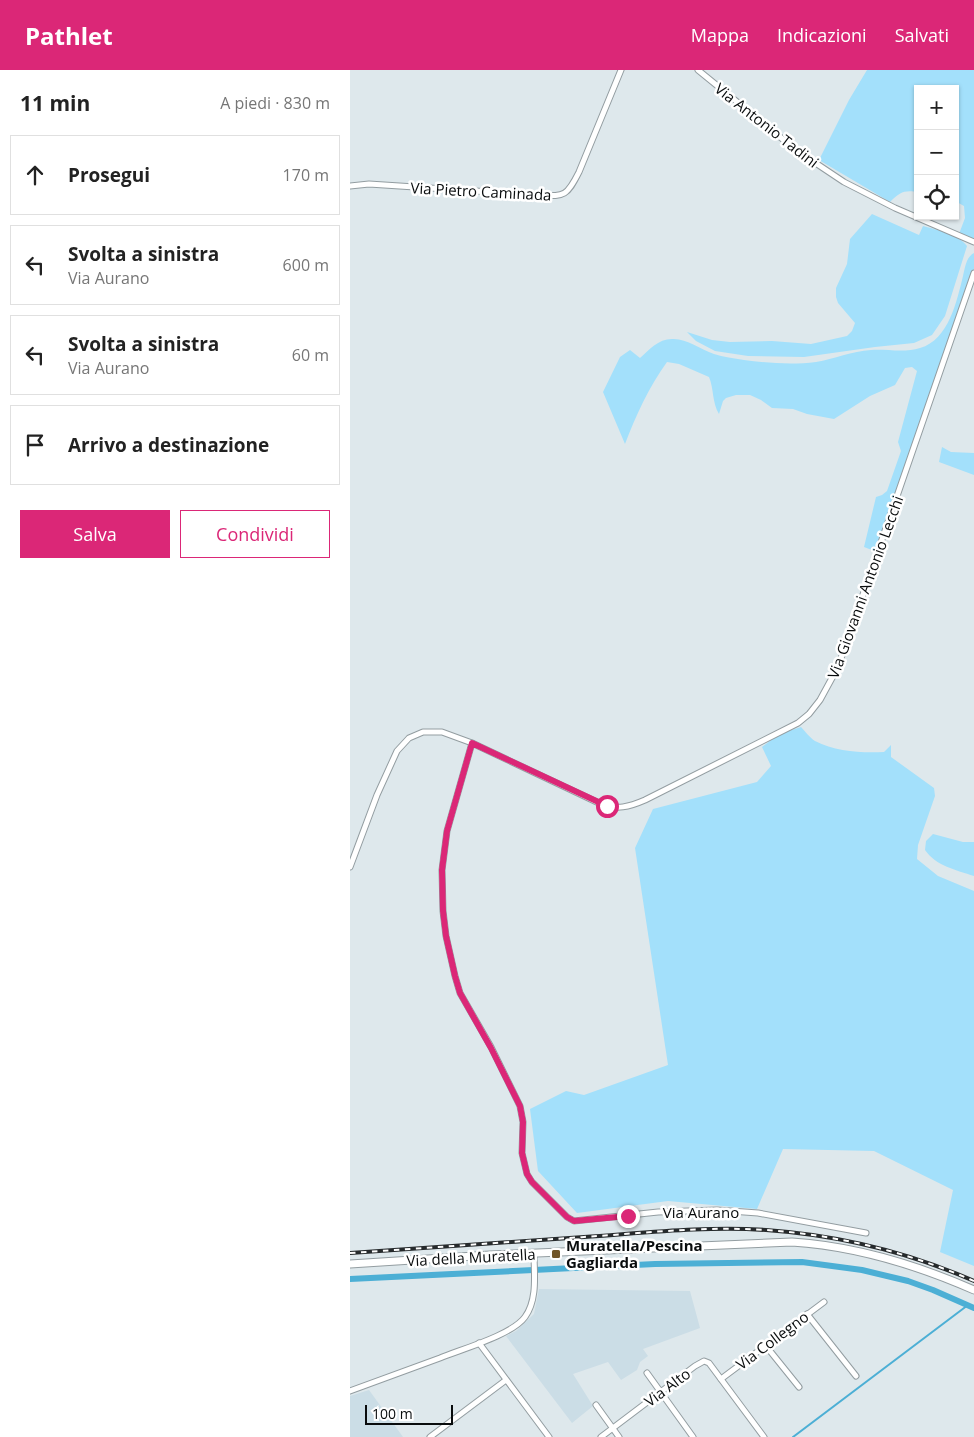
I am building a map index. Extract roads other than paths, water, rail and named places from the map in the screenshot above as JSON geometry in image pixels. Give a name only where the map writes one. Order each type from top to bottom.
[{"type":"street","name":"Via Pietro Caminada","points":[[350,186],[369,184],[536,196],[566,194],[572,187],[579,172],[621,70]]},
{"type":"street","name":"Via Antonio Tadini","points":[[698,70],[796,150],[844,182],[895,208],[974,242]]},
{"type":"street","name":"Via Giovanni Antonio Lecchi","points":[[350,867],[394,756],[404,742],[417,734],[432,731],[449,734],[601,804],[624,808],[645,800],[780,733],[806,716],[825,693],[838,667],[974,272]]},
{"type":"street","name":"Via Aurano","points":[[472,743],[447,831],[442,876],[446,936],[460,993],[491,1048],[520,1106],[523,1122],[523,1160],[527,1174],[532,1182],[567,1217],[574,1221],[658,1212],[716,1210],[758,1214],[866,1233]]},
{"type":"street","name":"Via della Muratella","points":[[350,1264],[534,1253],[753,1243],[802,1243],[872,1254],[929,1272],[974,1290]]},
{"type":"street","points":[[350,1391],[479,1343],[513,1328],[525,1317],[533,1295],[534,1253]]},
{"type":"street","name":"Via Collegno","points":[[721,1379],[824,1302]]},
{"type":"street","points":[[807,1314],[856,1376]]},
{"type":"street","points":[[479,1343],[549,1437]]},
{"type":"street","points":[[766,1346],[799,1387]]},
{"type":"street","name":"Via Alto","points":[[601,1437],[703,1361],[709,1363],[764,1437]]},
{"type":"street","points":[[647,1373],[693,1437]]},
{"type":"street","points":[[430,1437],[506,1380]]},
{"type":"street","points":[[596,1405],[620,1437]]},
{"type":"waterway","points":[[350,1279],[655,1264],[802,1262],[862,1270],[908,1281],[974,1308]]},
{"type":"waterway","points":[[793,1437],[968,1305]]},
{"type":"railway","points":[[350,1253],[675,1230],[766,1230],[820,1236],[872,1246],[898,1253],[974,1281]]},
{"type":"place","name":"Muratella/Pescina Gagliarda","points":[[556,1254]]}]
